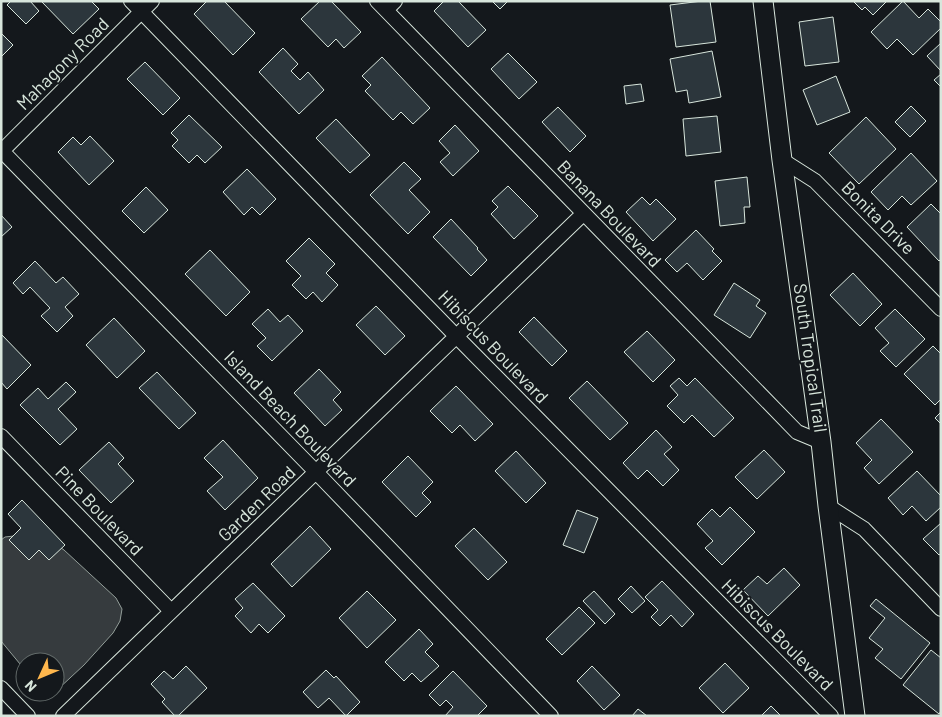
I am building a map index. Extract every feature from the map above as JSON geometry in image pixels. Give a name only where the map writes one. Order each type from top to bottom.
[{"type":"street","name":"Hibiscus Boulevard","points":[[131,1],[457,337],[831,716]]},
{"type":"street","name":"Mahagony Road","points":[[2,151],[152,1]]},
{"type":"street","name":"South Tropical Trail","points":[[763,1],[782,160],[822,442],[828,506],[855,716]]},
{"type":"street","name":"Banana Boulevard","points":[[386,4],[583,214],[797,432],[822,442]]},
{"type":"street","name":"Island Beach Boulevard","points":[[2,151],[317,473],[551,716]]},
{"type":"street","name":"Bonita Drive","points":[[782,160],[815,181],[941,309]]},
{"type":"street","name":"Garden Road","points":[[63,716],[317,473],[583,214]]},
{"type":"street","name":"Pine Boulevard","points":[[1,436],[171,612]]},
{"type":"street","points":[[828,506],[864,529],[941,609]]},
{"type":"street","points":[[1,688],[28,716]]},
{"type":"shaded area","points":[[40,533],[64,550],[116,598],[122,609],[120,621],[113,633],[65,683],[65,652],[15,652],[15,658],[1,641],[1,540],[5,537]]},
{"type":"building","points":[[11,1],[30,1],[39,11],[26,24],[7,5]]},
{"type":"building","points":[[41,1],[91,1],[99,9],[73,34]]},
{"type":"building","points":[[207,1],[224,1],[255,33],[233,55],[194,14]]},
{"type":"building","points":[[320,1],[331,1],[361,32],[344,48],[336,39],[328,47],[301,19]]},
{"type":"building","points":[[444,1],[458,1],[486,30],[468,47],[434,11]]},
{"type":"building","points":[[492,1],[508,1],[500,9]]},
{"type":"building","points":[[710,1],[716,42],[676,47],[670,5]]},
{"type":"building","points":[[853,1],[887,1],[873,15],[865,7],[862,10]]},
{"type":"building","points":[[903,1],[919,18],[928,9],[941,22],[941,28],[913,55],[897,39],[887,49],[871,32]]},
{"type":"building","points":[[833,17],[839,62],[805,66],[799,22]]},
{"type":"building","points":[[1,33],[13,45],[1,57]]},
{"type":"building","points":[[941,43],[941,71],[927,56]]},
{"type":"building","points":[[283,48],[298,64],[291,71],[300,80],[308,72],[324,90],[299,114],[259,72]]},
{"type":"building","points":[[712,51],[721,97],[689,103],[687,90],[676,92],[670,59]]},
{"type":"building","points":[[508,53],[537,82],[519,99],[491,69]]},
{"type":"building","points":[[382,57],[430,108],[413,124],[401,112],[393,120],[365,91],[371,85],[362,76]]},
{"type":"building","points":[[145,62],[180,98],[163,115],[127,79]]},
{"type":"building","points":[[941,74],[941,87],[934,80]]},
{"type":"building","points":[[836,76],[850,112],[817,125],[803,90]]},
{"type":"building","points":[[641,84],[644,101],[626,104],[624,86]]},
{"type":"building","points":[[911,106],[926,121],[910,137],[895,122]]},
{"type":"building","points":[[558,107],[586,136],[570,152],[542,122]]},
{"type":"building","points":[[189,115],[222,147],[205,163],[197,155],[189,163],[172,146],[178,140],[171,133]]},
{"type":"building","points":[[717,116],[721,152],[686,156],[683,119]]},
{"type":"building","points":[[866,117],[896,149],[859,184],[829,153]]},
{"type":"building","points":[[336,119],[370,155],[350,173],[316,138]]},
{"type":"building","points":[[455,125],[479,151],[453,176],[440,162],[450,153],[439,141]]},
{"type":"building","points":[[90,136],[114,161],[89,185],[58,152],[73,137],[81,145]]},
{"type":"building","points":[[911,153],[937,181],[911,205],[902,196],[888,210],[871,192]]},
{"type":"building","points":[[404,162],[421,179],[409,190],[430,212],[408,234],[370,195]]},
{"type":"building","points":[[247,169],[276,199],[260,215],[252,207],[244,215],[223,192]]},
{"type":"building","points":[[747,177],[750,207],[744,207],[745,223],[720,226],[715,181]]},
{"type":"building","points":[[508,186],[538,216],[514,239],[491,214],[498,207],[492,201]]},
{"type":"building","points":[[146,187],[168,210],[144,233],[122,211]]},
{"type":"building","points":[[642,197],[650,205],[656,199],[676,219],[653,241],[626,212]]},
{"type":"building","points":[[931,204],[941,214],[941,259],[939,261],[907,227]]},
{"type":"building","points":[[1,215],[12,227],[1,237]]},
{"type":"building","points":[[451,219],[487,260],[471,276],[433,237]]},
{"type":"building","points":[[696,230],[714,249],[712,251],[722,261],[703,280],[687,263],[677,272],[665,260]]},
{"type":"building","points":[[309,238],[335,264],[326,273],[338,285],[322,302],[313,292],[306,299],[292,285],[301,276],[286,261]]},
{"type":"building","points":[[210,250],[250,292],[226,316],[185,274]]},
{"type":"building","points":[[35,261],[56,283],[63,277],[79,294],[65,307],[73,316],[57,332],[41,316],[50,308],[30,287],[23,294],[13,283]]},
{"type":"building","points":[[853,273],[882,304],[860,326],[830,295]]},
{"type":"building","points":[[734,283],[760,300],[756,306],[766,313],[750,338],[714,315]]},
{"type":"building","points":[[376,306],[405,336],[385,355],[356,325]]},
{"type":"building","points":[[268,309],[280,322],[288,315],[303,331],[272,361],[257,346],[266,338],[252,324]]},
{"type":"building","points":[[895,309],[925,339],[896,367],[880,351],[889,343],[875,328]]},
{"type":"building","points":[[534,317],[567,351],[552,366],[519,332]]},
{"type":"building","points":[[114,318],[145,351],[117,378],[86,345]]},
{"type":"building","points":[[647,331],[675,360],[653,382],[624,352]]},
{"type":"building","points":[[1,334],[31,365],[7,389],[1,382]]},
{"type":"building","points":[[933,346],[941,354],[941,399],[935,405],[904,374]]},
{"type":"building","points":[[319,369],[341,392],[333,400],[342,410],[325,426],[294,393]]},
{"type":"building","points":[[157,372],[196,413],[179,429],[139,388]]},
{"type":"building","points":[[679,378],[687,386],[695,378],[734,418],[714,437],[692,415],[684,423],[667,406],[678,395],[670,386]]},
{"type":"building","points":[[587,381],[628,423],[610,440],[569,398]]},
{"type":"building","points":[[66,382],[76,392],[58,409],[77,429],[60,445],[20,405],[38,388],[48,399]]},
{"type":"building","points":[[456,386],[493,424],[475,441],[460,425],[452,433],[430,411]]},
{"type":"building","points":[[941,412],[941,424],[935,418]]},
{"type":"building","points":[[881,419],[913,452],[879,484],[864,468],[872,460],[856,443]]},
{"type":"building","points":[[656,430],[672,447],[664,454],[679,470],[663,486],[647,470],[638,479],[623,463]]},
{"type":"building","points":[[223,440],[258,478],[225,510],[207,491],[223,477],[204,458]]},
{"type":"building","points":[[109,442],[124,458],[118,464],[134,481],[111,503],[79,470]]},
{"type":"building","points":[[764,450],[785,472],[757,499],[735,477]]},
{"type":"building","points":[[516,451],[546,483],[526,503],[495,471]]},
{"type":"building","points":[[408,456],[433,482],[422,493],[431,502],[416,517],[382,482]]},
{"type":"building","points":[[917,471],[941,496],[941,507],[926,521],[912,506],[903,515],[888,498]]},
{"type":"building","points":[[22,500],[65,545],[49,560],[39,550],[29,560],[9,540],[21,528],[8,514]]},
{"type":"building","points":[[730,507],[755,532],[722,565],[705,548],[713,541],[697,524],[712,509],[720,517]]},
{"type":"building","points":[[577,510],[598,518],[584,553],[563,545]]},
{"type":"building","points":[[941,523],[941,554],[939,555],[923,539]]},
{"type":"building","points":[[310,526],[331,549],[292,587],[271,564]]},
{"type":"building","points":[[474,528],[507,562],[488,580],[455,546]]},
{"type":"building","points":[[784,568],[800,585],[768,616],[743,590],[758,576],[767,584]]},
{"type":"building","points":[[662,581],[694,614],[682,627],[671,615],[660,626],[651,617],[658,610],[645,597]]},
{"type":"building","points":[[253,583],[285,616],[268,633],[259,624],[251,633],[235,616],[243,608],[235,599]]},
{"type":"building","points":[[631,586],[645,601],[632,613],[618,599]]},
{"type":"building","points":[[367,591],[396,620],[367,648],[339,618]]},
{"type":"building","points":[[594,591],[615,614],[605,624],[583,601]]},
{"type":"building","points":[[876,599],[930,643],[901,679],[875,658],[883,649],[869,638],[885,618],[870,606]]},
{"type":"building","points":[[579,607],[595,623],[562,655],[546,639]]},
{"type":"building","points":[[419,629],[433,644],[425,652],[439,666],[421,682],[412,673],[404,681],[385,662]]},
{"type":"building","points":[[931,650],[941,658],[941,711],[939,714],[903,685]]},
{"type":"building","points":[[725,663],[749,688],[723,713],[699,688]]},
{"type":"building","points":[[186,666],[207,688],[178,716],[175,716],[162,702],[165,699],[151,684],[164,671],[173,679]]},
{"type":"building","points":[[592,666],[620,695],[604,710],[577,681]]},
{"type":"building","points":[[326,670],[334,678],[336,676],[360,702],[346,716],[329,698],[318,708],[303,692]]},
{"type":"building","points":[[453,671],[487,706],[477,716],[445,716],[453,707],[446,700],[440,706],[429,695]]},
{"type":"building","points":[[771,706],[781,716],[761,716]]},
{"type":"building","points":[[638,709],[647,716],[632,716]]}]
